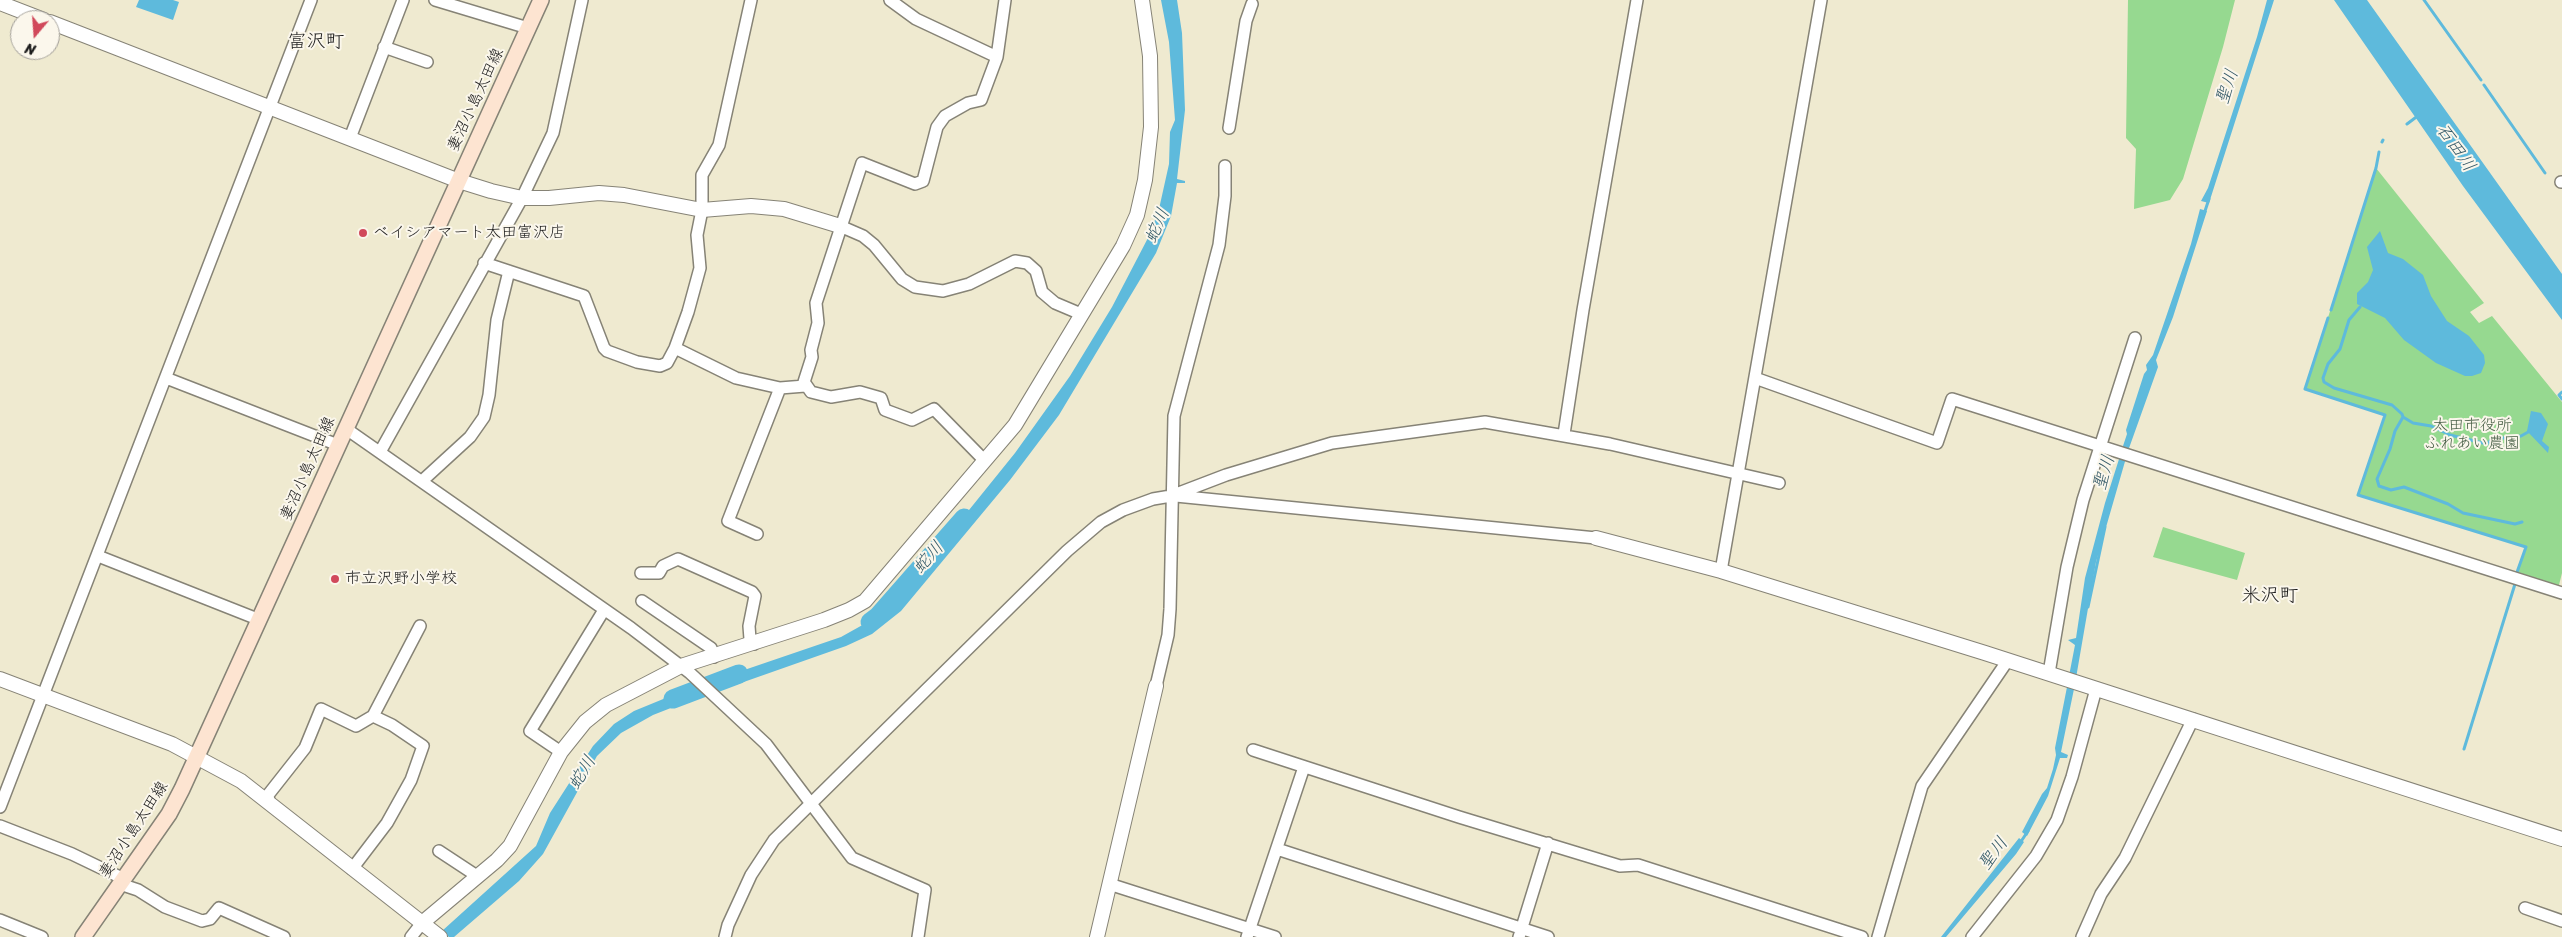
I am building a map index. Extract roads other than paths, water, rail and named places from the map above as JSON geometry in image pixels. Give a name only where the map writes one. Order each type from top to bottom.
[{"type":"main road","name":"妻沼小島太田線","points":[[83,937],[169,814],[260,620],[345,428],[541,0]]},
{"type":"street","points":[[0,807],[310,0]]},
{"type":"street","points":[[350,138],[403,0]]},
{"type":"street","points":[[435,0],[528,28]]},
{"type":"street","points":[[380,452],[522,198],[553,133],[582,0]]},
{"type":"street","points":[[484,263],[584,296],[604,348],[637,362],[660,366],[667,363],[675,348],[688,312],[700,268],[697,235],[702,210],[702,175],[719,145],[750,0]]},
{"type":"street","points":[[890,0],[916,19],[997,57]]},
{"type":"street","points":[[984,460],[934,409],[912,420],[885,410],[881,398],[860,392],[831,397],[811,392],[804,382],[812,357],[811,350],[818,322],[816,304],[862,163],[915,184],[923,181],[937,127],[946,116],[968,103],[981,100],[997,57],[1005,0]]},
{"type":"street","points":[[411,937],[497,860],[515,839],[561,752],[585,722],[606,705],[714,657],[839,614],[865,601],[902,560],[1015,425],[1123,246],[1137,215],[1142,198],[1150,134],[1151,99],[1148,28],[1142,0]]},
{"type":"street","points":[[1564,434],[1583,310],[1637,0]]},
{"type":"street","points":[[1721,571],[1822,0]]},
{"type":"street","points":[[0,3],[18,10]]},
{"type":"street","points":[[1229,128],[1246,21],[1252,4]]},
{"type":"street","points":[[60,26],[458,180],[522,198],[549,198],[599,193],[624,195],[702,210],[751,206],[784,209],[840,226],[863,236],[874,245],[902,279],[915,287],[943,291],[969,284],[1015,261],[1028,263],[1036,271],[1042,292],[1055,303],[1081,314]]},
{"type":"street","points":[[384,46],[427,62]]},
{"type":"street","points":[[1097,937],[1168,634],[1174,416],[1219,246],[1225,196],[1225,166]]},
{"type":"street","points":[[422,481],[470,437],[484,417],[489,395],[497,320],[510,272]]},
{"type":"street","points":[[2052,674],[2067,567],[2135,338]]},
{"type":"street","points":[[675,348],[736,378],[780,388],[805,386]]},
{"type":"street","points":[[166,378],[338,445]]},
{"type":"street","points":[[1756,378],[1937,443],[1952,399],[2562,593]]},
{"type":"street","points":[[757,534],[728,521],[780,388]]},
{"type":"street","points":[[725,937],[728,925],[751,875],[774,840],[1067,551],[1101,522],[1123,510],[1153,499],[1171,496],[1226,475],[1332,443],[1485,422],[1564,434],[1779,483]]},
{"type":"street","points":[[345,428],[604,610],[685,670],[724,704],[766,744],[810,806],[852,858],[925,890],[918,937]]},
{"type":"street","points":[[1171,496],[1596,538],[1721,571],[2008,660],[2562,839]]},
{"type":"street","points":[[98,556],[260,620]]},
{"type":"street","points":[[641,573],[659,573],[662,566],[678,559],[752,592],[755,596],[749,626],[750,639],[754,644]]},
{"type":"street","points":[[642,600],[710,648],[714,657]]},
{"type":"street","points":[[561,752],[530,731],[604,610]]},
{"type":"street","points":[[269,802],[268,795],[305,748],[321,708],[356,726],[373,716],[420,626]]},
{"type":"street","points":[[1878,937],[1922,786],[2008,660]]},
{"type":"street","points":[[0,679],[197,756],[241,780],[440,937]]},
{"type":"street","points":[[1972,937],[2036,856],[2057,820],[2072,777],[2093,688]]},
{"type":"street","points":[[352,869],[388,824],[410,780],[423,746],[392,724],[373,716]]},
{"type":"street","points":[[2082,937],[2101,894],[2125,858],[2194,719]]},
{"type":"street","points":[[1253,750],[1548,844],[1620,866],[1638,865],[1862,937]]},
{"type":"street","points":[[1249,933],[1304,767]]},
{"type":"street","points":[[1,828],[72,854],[166,907],[202,920],[210,919],[219,908],[284,937]]},
{"type":"street","points":[[1520,933],[1548,844]]},
{"type":"street","points":[[1277,849],[1520,933],[1548,937]]},
{"type":"street","points":[[439,851],[477,876]]},
{"type":"street","points":[[1109,884],[1249,933],[1275,937]]},
{"type":"street","points":[[2525,908],[2562,921]]},
{"type":"street","points":[[0,920],[42,937]]},
{"type":"water","points":[[139,0],[173,0],[179,2],[173,20],[136,7]]},
{"type":"water","points":[[1161,0],[1177,0],[1182,33],[1185,110],[1177,179],[1185,181],[1185,183],[1177,183],[1171,216],[1156,253],[1059,415],[1010,480],[901,611],[872,634],[846,646],[721,690],[712,681],[841,637],[875,618],[919,572],[1015,453],[1070,376],[1112,307],[1149,236],[1159,209],[1169,164],[1170,132],[1175,120],[1169,42]]},
{"type":"water","points":[[2267,0],[2274,0],[2209,203],[2201,201],[2208,188],[2257,37]]},
{"type":"water","name":"石田川","points":[[2334,0],[2367,0],[2562,274],[2562,320],[2463,186]]},
{"type":"water","points":[[2200,209],[2207,211],[2173,317],[2156,360],[2158,367],[2128,451],[2122,449],[2127,434],[2126,430],[2144,374],[2147,370],[2146,365],[2153,355],[2191,244]]},
{"type":"water","points":[[2380,231],[2388,253],[2403,259],[2423,275],[2431,296],[2447,321],[2469,336],[2484,355],[2485,363],[2481,373],[2465,376],[2436,363],[2404,340],[2385,318],[2357,304],[2357,293],[2368,282],[2373,270],[2367,247]]},
{"type":"water","points":[[2531,411],[2541,413],[2548,424],[2542,441],[2549,447],[2548,453],[2527,431]]},
{"type":"water","points":[[2120,456],[2126,458],[2096,562],[2076,678],[2069,676],[2075,645],[2068,640],[2076,638],[2085,578]]},
{"type":"water","points":[[695,686],[704,695],[653,715],[621,733],[597,756],[543,854],[519,881],[454,937],[449,937],[442,931],[536,846],[550,813],[593,746],[614,724],[634,711]]},
{"type":"water","points":[[2067,687],[2074,689],[2061,752],[2068,755],[2067,758],[2060,758],[2048,796],[2027,836],[2022,832],[2047,788],[2053,769],[2056,755],[2055,748]]},
{"type":"water","points":[[2019,838],[2024,842],[2016,854],[1946,937],[1941,937]]},
{"type":"waterway","points":[[2424,0],[2481,80]]},
{"type":"waterway","points":[[2484,85],[2545,173]]},
{"type":"waterway","points":[[2407,124],[2419,115]]},
{"type":"waterway","points":[[2331,310],[2376,168],[2379,152]]},
{"type":"waterway","name":"聖川","points":[[2204,214],[2209,199]]},
{"type":"waterway","points":[[2360,307],[2349,320],[2340,349],[2328,364],[2323,378],[2324,382],[2334,388],[2392,405],[2402,414],[2403,417],[2395,431],[2390,449],[2377,479],[2379,486],[2391,490],[2404,487],[2448,504],[2463,513],[2515,524],[2522,522]]},
{"type":"waterway","points":[[2328,318],[2305,389],[2385,415],[2358,495],[2526,547],[2516,575]]},
{"type":"waterway","points":[[2562,392],[2559,395],[2562,399]]},
{"type":"waterway","points":[[2403,417],[2413,423],[2431,426],[2450,435],[2487,444],[2495,436],[2504,438],[2521,436],[2530,431]]},
{"type":"waterway","name":"蛇川","points":[[870,622],[878,616],[964,518]]},
{"type":"waterway","name":"聖川","points":[[2088,607],[2105,527]]},
{"type":"waterway","points":[[2464,749],[2515,584]]},
{"type":"waterway","name":"蛇川","points":[[673,699],[739,674]]},
{"type":"waterway","name":"聖川","points":[[2020,843],[2028,831]]},
{"type":"place","name":"ベイシアマート太田富沢店","points":[[363,233]]},
{"type":"place","name":"市立沢野小学校","points":[[335,579]]},
{"type":"district","name":"富沢町","points":[[316,42]]},
{"type":"district","name":"米沢町","points":[[2270,596]]},
{"type":"park label","name":"太田市役所 ふれあい農園","points":[[2472,435]]}]
